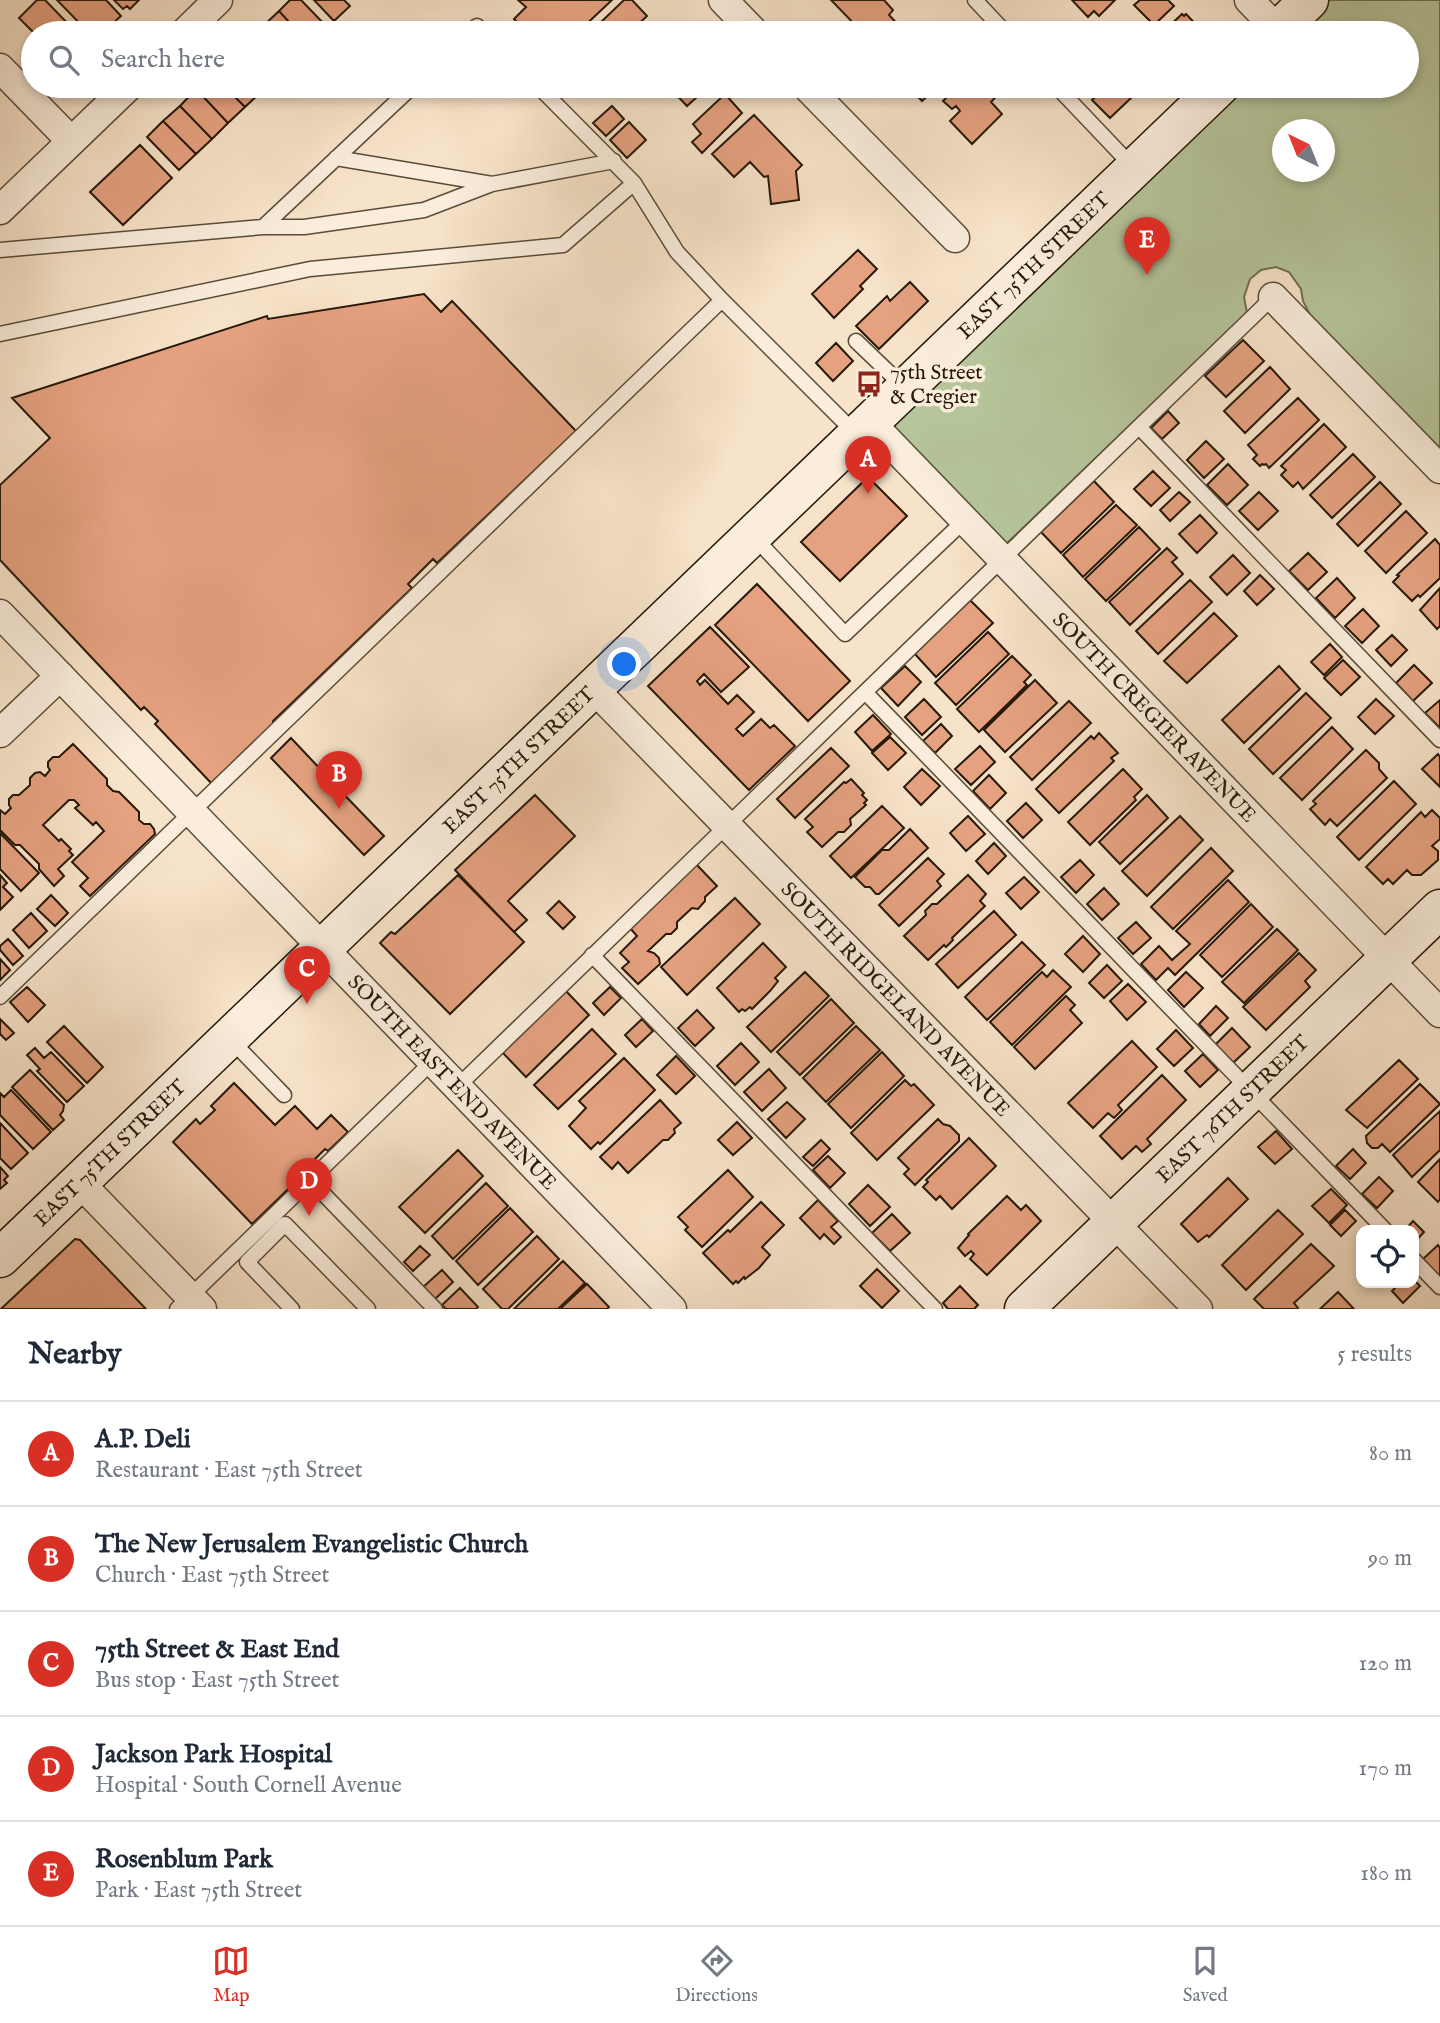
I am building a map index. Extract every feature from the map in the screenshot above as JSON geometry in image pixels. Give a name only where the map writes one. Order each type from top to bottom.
[{"type":"main road","points":[[1287,21],[1309,0]]},
{"type":"main road","name":"EAST 75TH STREET","points":[[0,1258],[1207,98]]},
{"type":"main road","name":"EAST 76TH STREET","points":[[1024,1309],[1440,909]]},
{"type":"street","points":[[196,21],[218,0]]},
{"type":"street","points":[[723,0],[743,21]]},
{"type":"street","points":[[1249,0],[1267,21]]},
{"type":"street","points":[[0,68],[21,90]]},
{"type":"street","points":[[29,98],[71,141]]},
{"type":"street","points":[[0,210],[116,98]]},
{"type":"street","points":[[818,98],[955,238]]},
{"type":"street","points":[[1273,297],[1440,469]]},
{"type":"street","name":"SOUTH CREGIER AVENUE","points":[[863,428],[965,520],[1440,1013]]},
{"type":"street","name":"SOUTH EAST END AVENUE","points":[[0,614],[672,1309]]},
{"type":"street","points":[[0,733],[60,676]]},
{"type":"street","name":"SOUTH RIDGELAND AVENUE","points":[[593,688],[1199,1309]]},
{"type":"street","points":[[79,1182],[189,1305]]},
{"type":"lane","points":[[975,0],[995,21]]},
{"type":"lane","points":[[263,227],[400,98]]},
{"type":"lane","points":[[550,98],[635,183],[677,253],[722,300],[863,428]]},
{"type":"lane","points":[[1067,98],[1134,168]]},
{"type":"lane","points":[[337,158],[492,184]]},
{"type":"lane","points":[[0,250],[263,227],[304,228],[424,210],[492,184],[614,161]]},
{"type":"lane","points":[[0,334],[310,269],[564,245],[635,183]]},
{"type":"lane","points":[[457,1087],[1273,297]]},
{"type":"lane","points":[[0,997],[722,300]]},
{"type":"lane","points":[[856,341],[905,388]]},
{"type":"lane","points":[[1139,427],[1440,740]]},
{"type":"lane","points":[[752,535],[845,634],[965,520]]},
{"type":"lane","points":[[865,692],[1380,1225]]},
{"type":"lane","points":[[592,955],[934,1309]]},
{"type":"lane","points":[[229,1038],[284,1095]]},
{"type":"lane","points":[[189,1305],[242,1256],[310,1180],[433,1061]]},
{"type":"lane","points":[[310,1180],[435,1309]]},
{"type":"lane","points":[[242,1256],[285,1224],[368,1309]]},
{"type":"lane","points":[[242,1256],[292,1309]]},
{"type":"lane","points":[[1419,1265],[1440,1287]]},
{"type":"green space","points":[[1326,0],[1440,0],[1440,452],[1313,321],[1303,301],[1301,289],[1289,272],[1276,267],[1261,270],[1250,279],[1244,297],[1247,313],[1003,547],[885,425],[1225,98],[1419,98],[1419,21],[1304,21]]},
{"type":"building","points":[[37,0],[45,0],[65,21],[22,21],[19,18]]},
{"type":"building","points":[[57,0],[106,0],[121,16],[115,21],[77,21]]},
{"type":"building","points":[[114,0],[139,0],[130,9],[127,6],[123,9]]},
{"type":"building","points":[[290,0],[301,0],[321,21],[288,21],[279,11]]},
{"type":"building","points":[[314,0],[344,0],[350,6],[334,21]]},
{"type":"building","points":[[518,0],[612,0],[590,21],[516,21],[514,19],[526,7]]},
{"type":"building","points":[[624,0],[632,0],[647,16],[642,21],[602,21]]},
{"type":"building","points":[[831,0],[884,0],[893,10],[889,15],[895,21],[851,21]]},
{"type":"building","points":[[1072,0],[1115,0],[1099,16],[1094,11],[1088,17]]},
{"type":"building","points":[[1140,0],[1168,0],[1174,6],[1158,21],[1150,21],[1134,5]]},
{"type":"building","points":[[279,11],[288,21],[268,21]]},
{"type":"building","points":[[1186,14],[1193,21],[1175,21]]},
{"type":"building","points":[[188,98],[204,98],[228,123],[212,139],[180,106]]},
{"type":"building","points":[[204,98],[236,98],[245,107],[228,123]]},
{"type":"building","points":[[236,98],[255,98],[245,107]]},
{"type":"building","points":[[679,98],[696,98],[687,106]]},
{"type":"building","points":[[721,98],[729,98],[742,113],[702,153],[692,142],[701,134],[693,124]]},
{"type":"building","points":[[946,98],[995,98],[991,102],[1002,114],[972,144],[950,121],[960,111],[956,106],[952,109],[943,101]]},
{"type":"building","points":[[1094,98],[1131,98],[1110,118],[1092,100]]},
{"type":"building","points":[[180,106],[212,139],[196,154],[163,121]]},
{"type":"building","points":[[612,106],[624,119],[606,136],[593,123]]},
{"type":"building","points":[[754,115],[802,165],[796,171],[799,200],[771,204],[768,176],[764,177],[750,162],[734,177],[712,154]]},
{"type":"building","points":[[163,121],[196,154],[179,170],[147,137]]},
{"type":"building","points":[[629,122],[646,140],[627,158],[610,140]]},
{"type":"building","points":[[140,145],[172,178],[123,225],[90,192]]},
{"type":"building","points":[[858,250],[877,269],[860,286],[863,289],[834,318],[812,294]]},
{"type":"building","points":[[910,282],[928,301],[879,349],[856,326],[887,296],[890,301]]},
{"type":"building","points":[[424,294],[441,312],[452,301],[576,431],[437,563],[433,559],[408,584],[412,588],[273,721],[274,726],[213,785],[155,724],[158,721],[144,707],[141,710],[0,560],[0,485],[50,438],[12,398],[267,316],[268,319]]},
{"type":"building","points":[[1243,340],[1264,361],[1226,397],[1205,376]]},
{"type":"building","points":[[836,343],[853,361],[833,381],[816,363]]},
{"type":"building","points":[[1270,367],[1290,389],[1245,433],[1224,411]]},
{"type":"building","points":[[1298,398],[1319,420],[1269,468],[1266,464],[1260,466],[1253,459],[1257,455],[1248,445]]},
{"type":"building","points":[[1168,411],[1179,423],[1162,439],[1151,428]]},
{"type":"building","points":[[1324,424],[1346,447],[1303,489],[1298,482],[1293,487],[1281,475],[1286,470],[1281,466]]},
{"type":"building","points":[[1206,441],[1224,459],[1204,478],[1187,460]]},
{"type":"building","points":[[1353,454],[1375,477],[1332,518],[1310,495]]},
{"type":"building","points":[[1228,464],[1248,485],[1227,505],[1207,485]]},
{"type":"building","points":[[1153,471],[1170,488],[1151,506],[1134,489]]},
{"type":"building","points":[[868,477],[907,516],[840,581],[801,542]]},
{"type":"building","points":[[1094,481],[1114,502],[1061,553],[1041,532]]},
{"type":"building","points":[[1380,482],[1401,504],[1358,546],[1337,524]]},
{"type":"building","points":[[1179,492],[1190,502],[1170,521],[1160,510]]},
{"type":"building","points":[[1259,492],[1278,511],[1258,530],[1239,511]]},
{"type":"building","points":[[1116,505],[1137,525],[1083,577],[1063,555]]},
{"type":"building","points":[[1406,511],[1427,533],[1386,573],[1365,551]]},
{"type":"building","points":[[1200,515],[1217,533],[1197,553],[1179,534]]},
{"type":"building","points":[[1139,527],[1160,549],[1106,601],[1085,579]]},
{"type":"building","points":[[1435,539],[1440,545],[1440,578],[1412,601],[1393,582]]},
{"type":"building","points":[[1167,548],[1177,558],[1172,562],[1183,574],[1130,625],[1109,602]]},
{"type":"building","points":[[1308,553],[1327,572],[1308,590],[1289,571]]},
{"type":"building","points":[[1233,555],[1250,573],[1227,595],[1210,577]]},
{"type":"building","points":[[1260,575],[1274,589],[1257,605],[1244,591]]},
{"type":"building","points":[[1337,578],[1355,598],[1335,618],[1316,598]]},
{"type":"building","points":[[1190,580],[1212,602],[1158,654],[1136,631]]},
{"type":"building","points":[[757,584],[850,681],[808,721],[715,625]]},
{"type":"building","points":[[1440,588],[1440,626],[1437,629],[1420,610]]},
{"type":"building","points":[[970,600],[993,623],[936,677],[914,653]]},
{"type":"building","points":[[1363,609],[1379,626],[1362,643],[1345,626]]},
{"type":"building","points":[[1214,613],[1237,636],[1187,683],[1164,661]]},
{"type":"building","points":[[710,627],[749,667],[721,692],[704,674],[697,681],[700,685],[705,680],[728,704],[737,695],[754,712],[736,729],[743,736],[761,719],[770,728],[774,725],[795,746],[749,790],[648,686]]},
{"type":"building","points":[[988,632],[1009,654],[956,705],[935,683]]},
{"type":"building","points":[[1392,635],[1407,650],[1391,666],[1376,650]]},
{"type":"building","points":[[1330,644],[1342,657],[1324,675],[1311,662]]},
{"type":"building","points":[[1012,656],[1031,675],[1024,682],[1027,685],[979,732],[957,709]]},
{"type":"building","points":[[1343,660],[1360,677],[1341,695],[1324,678]]},
{"type":"building","points":[[1414,665],[1432,683],[1413,701],[1396,683]]},
{"type":"building","points":[[905,666],[921,682],[898,706],[881,688]]},
{"type":"building","points":[[1279,666],[1300,689],[1244,743],[1222,720]]},
{"type":"building","points":[[1035,680],[1057,703],[1005,752],[984,730]]},
{"type":"building","points":[[1306,693],[1331,718],[1273,774],[1249,749]]},
{"type":"building","points":[[924,699],[941,717],[922,735],[905,717]]},
{"type":"building","points":[[1376,699],[1394,716],[1375,734],[1358,717]]},
{"type":"building","points":[[1440,700],[1440,728],[1425,713]]},
{"type":"building","points":[[1069,701],[1091,723],[1032,780],[1010,757]]},
{"type":"building","points":[[873,715],[891,734],[872,751],[855,732]]},
{"type":"building","points":[[941,724],[952,736],[935,753],[923,741]]},
{"type":"building","points":[[1332,727],[1353,749],[1302,800],[1280,778]]},
{"type":"building","points":[[1099,733],[1118,753],[1111,758],[1114,761],[1059,813],[1036,789],[1091,736],[1094,739]]},
{"type":"building","points":[[890,737],[906,753],[888,770],[872,753]]},
{"type":"building","points":[[291,738],[324,773],[328,769],[337,778],[332,782],[384,836],[364,855],[271,758]]},
{"type":"building","points":[[73,744],[107,779],[107,785],[113,791],[119,792],[139,812],[139,820],[150,824],[155,834],[90,896],[80,886],[88,878],[72,862],[104,831],[96,822],[93,825],[75,808],[79,805],[74,800],[69,800],[43,825],[71,849],[69,851],[73,855],[58,869],[64,876],[54,886],[39,869],[39,864],[0,830],[0,810],[5,814],[11,808],[9,799],[13,795],[19,795],[30,785],[30,778],[35,773],[40,772],[45,776],[50,770],[48,762],[53,757],[59,757]]},
{"type":"building","points":[[980,746],[995,762],[971,785],[955,769]]},
{"type":"building","points":[[831,748],[849,766],[795,818],[777,799]]},
{"type":"building","points":[[1366,750],[1379,763],[1379,769],[1387,778],[1337,826],[1330,819],[1325,825],[1310,809],[1316,804],[1313,801]]},
{"type":"building","points":[[1438,754],[1440,757],[1440,787],[1422,769]]},
{"type":"building","points":[[922,769],[940,786],[921,805],[904,787]]},
{"type":"building","points":[[1123,769],[1142,789],[1134,797],[1136,800],[1090,845],[1068,822]]},
{"type":"building","points":[[989,775],[1006,793],[990,809],[973,791]]},
{"type":"building","points":[[851,779],[864,793],[862,795],[867,800],[864,803],[866,805],[850,819],[851,825],[844,832],[838,832],[822,847],[807,832],[813,827],[805,819],[844,782]]},
{"type":"building","points":[[1394,781],[1416,804],[1359,860],[1337,837]]},
{"type":"building","points":[[535,795],[575,836],[508,901],[527,920],[514,932],[455,870]]},
{"type":"building","points":[[1147,795],[1168,818],[1120,864],[1099,842]]},
{"type":"building","points":[[1026,803],[1042,820],[1023,838],[1007,821]]},
{"type":"building","points":[[882,806],[904,828],[851,878],[830,856]]},
{"type":"building","points":[[1432,810],[1440,818],[1440,839],[1432,846],[1438,851],[1438,860],[1421,875],[1412,875],[1407,870],[1393,884],[1388,879],[1383,884],[1366,867],[1421,812],[1425,817]]},
{"type":"building","points":[[968,816],[985,834],[966,851],[950,833]]},
{"type":"building","points":[[1180,816],[1203,840],[1147,896],[1122,871]]},
{"type":"building","points":[[910,829],[928,848],[879,894],[870,887],[865,887],[855,877],[882,850],[889,850]]},
{"type":"building","points":[[0,833],[39,873],[21,891],[0,869]]},
{"type":"building","points":[[994,843],[1006,856],[988,874],[976,861]]},
{"type":"building","points":[[1211,848],[1233,871],[1173,929],[1151,907]]},
{"type":"building","points":[[928,858],[944,874],[937,881],[941,886],[899,926],[879,905]]},
{"type":"building","points":[[1080,860],[1094,875],[1076,893],[1061,877]]},
{"type":"building","points":[[696,864],[717,886],[705,897],[698,909],[692,908],[677,922],[677,928],[671,934],[666,934],[648,951],[659,958],[660,964],[638,984],[622,968],[629,962],[620,953],[637,936],[630,928]]},
{"type":"building","points":[[0,875],[7,883],[3,887],[13,897],[0,910]]},
{"type":"building","points":[[458,875],[524,942],[450,1014],[380,943],[391,932],[395,934]]},
{"type":"building","points":[[968,875],[986,894],[980,901],[985,906],[946,947],[944,945],[928,960],[904,936],[926,915],[925,911],[932,904],[937,904]]},
{"type":"building","points":[[1024,877],[1039,892],[1021,909],[1006,893]]},
{"type":"building","points":[[1228,880],[1249,902],[1175,975],[1168,968],[1156,980],[1141,964],[1159,946],[1172,960],[1190,944],[1176,931]]},
{"type":"building","points":[[1104,888],[1119,904],[1102,920],[1087,904]]},
{"type":"building","points":[[51,895],[68,913],[55,926],[37,909]]},
{"type":"building","points":[[735,898],[760,924],[687,995],[661,967]]},
{"type":"building","points":[[559,901],[575,917],[563,929],[547,913]]},
{"type":"building","points":[[1251,904],[1273,927],[1222,977],[1200,955]]},
{"type":"building","points":[[994,911],[1016,935],[958,988],[936,964]]},
{"type":"building","points":[[31,913],[47,931],[29,948],[13,930]]},
{"type":"building","points":[[1136,922],[1151,938],[1133,954],[1118,938]]},
{"type":"building","points":[[1277,929],[1298,950],[1244,1003],[1222,982]]},
{"type":"building","points":[[1083,936],[1100,954],[1083,972],[1065,954]]},
{"type":"building","points":[[8,939],[23,956],[13,965],[0,950],[0,946]]},
{"type":"building","points":[[1022,942],[1045,965],[987,1020],[965,997]]},
{"type":"building","points":[[763,943],[786,967],[775,978],[778,981],[770,991],[752,1009],[750,1007],[739,1012],[717,988]]},
{"type":"building","points":[[1299,953],[1316,970],[1305,981],[1310,987],[1266,1030],[1243,1007]]},
{"type":"building","points":[[0,959],[10,970],[0,980]]},
{"type":"building","points":[[1107,965],[1122,981],[1104,998],[1089,983]]},
{"type":"building","points":[[1053,970],[1071,987],[1012,1045],[990,1022],[1042,972],[1047,977]]},
{"type":"building","points":[[805,972],[829,996],[771,1052],[747,1027]]},
{"type":"building","points":[[1186,972],[1203,988],[1184,1007],[1168,990]]},
{"type":"building","points":[[1128,984],[1146,1002],[1127,1020],[1110,1001]]},
{"type":"building","points":[[27,987],[45,1005],[28,1022],[10,1002]]},
{"type":"building","points":[[610,987],[621,998],[604,1015],[593,1003]]},
{"type":"building","points":[[565,990],[589,1015],[526,1077],[501,1051]]},
{"type":"building","points":[[1066,996],[1075,1005],[1070,1010],[1082,1023],[1035,1069],[1014,1047]]},
{"type":"building","points":[[831,999],[854,1023],[800,1075],[777,1052]]},
{"type":"building","points":[[1216,1006],[1228,1018],[1210,1036],[1199,1024]]},
{"type":"building","points":[[697,1010],[714,1028],[695,1046],[678,1028]]},
{"type":"building","points":[[0,1019],[14,1033],[6,1040],[0,1034]]},
{"type":"building","points":[[642,1019],[653,1031],[636,1047],[625,1035]]},
{"type":"building","points":[[64,1026],[103,1067],[87,1083],[47,1042]]},
{"type":"building","points":[[856,1026],[880,1050],[826,1102],[803,1078]]},
{"type":"building","points":[[1232,1028],[1250,1047],[1233,1063],[1215,1045]]},
{"type":"building","points":[[592,1029],[616,1054],[558,1109],[534,1085]]},
{"type":"building","points":[[1176,1030],[1193,1048],[1174,1066],[1157,1049]]},
{"type":"building","points":[[1132,1041],[1157,1067],[1118,1105],[1122,1110],[1114,1118],[1108,1113],[1093,1128],[1068,1103]]},
{"type":"building","points":[[741,1043],[759,1062],[735,1085],[717,1066]]},
{"type":"building","points":[[35,1048],[44,1058],[51,1052],[84,1086],[67,1102],[37,1071],[40,1069],[27,1055]]},
{"type":"building","points":[[882,1052],[904,1076],[851,1128],[828,1104]]},
{"type":"building","points":[[1203,1054],[1218,1070],[1200,1087],[1185,1071]]},
{"type":"building","points":[[676,1056],[695,1076],[676,1094],[657,1075]]},
{"type":"building","points":[[624,1058],[655,1090],[600,1144],[598,1142],[591,1149],[569,1126],[586,1108],[579,1101]]},
{"type":"building","points":[[1399,1060],[1418,1079],[1367,1128],[1346,1110]]},
{"type":"building","points":[[769,1069],[786,1088],[762,1111],[744,1092]]},
{"type":"building","points":[[30,1070],[64,1105],[60,1115],[64,1120],[53,1130],[12,1087]]},
{"type":"building","points":[[1162,1075],[1186,1100],[1147,1139],[1151,1144],[1142,1152],[1136,1146],[1122,1159],[1100,1136]]},
{"type":"building","points":[[905,1080],[911,1086],[914,1084],[934,1105],[877,1160],[851,1133]]},
{"type":"building","points":[[234,1083],[275,1125],[295,1106],[317,1129],[331,1115],[348,1132],[328,1151],[325,1149],[311,1163],[313,1165],[252,1224],[173,1142],[196,1119],[200,1124],[215,1110],[211,1106]]},
{"type":"building","points":[[1420,1084],[1440,1104],[1390,1152],[1382,1144],[1378,1148],[1372,1148],[1367,1143],[1366,1136]]},
{"type":"building","points":[[11,1090],[51,1132],[33,1149],[0,1115],[0,1093],[4,1097]]},
{"type":"building","points":[[660,1100],[681,1123],[674,1129],[675,1133],[668,1140],[663,1140],[628,1173],[618,1162],[612,1169],[600,1157]]},
{"type":"building","points":[[787,1102],[805,1119],[786,1138],[768,1119]]},
{"type":"building","points":[[1440,1111],[1440,1150],[1412,1177],[1393,1155]]},
{"type":"building","points":[[938,1119],[959,1135],[959,1141],[915,1185],[904,1174],[909,1169],[898,1158]]},
{"type":"building","points":[[737,1122],[752,1138],[733,1155],[718,1140]]},
{"type":"building","points":[[0,1123],[28,1153],[11,1169],[0,1158]]},
{"type":"building","points":[[1276,1131],[1292,1149],[1275,1164],[1258,1147]]},
{"type":"building","points":[[969,1138],[996,1166],[952,1209],[940,1196],[936,1200],[923,1187],[928,1182],[926,1180]]},
{"type":"building","points":[[821,1140],[830,1149],[813,1166],[803,1157]]},
{"type":"building","points":[[1353,1149],[1366,1163],[1350,1179],[1336,1166]]},
{"type":"building","points":[[458,1150],[483,1176],[425,1233],[399,1207]]},
{"type":"building","points":[[828,1156],[845,1173],[830,1188],[813,1170]]},
{"type":"building","points":[[1440,1159],[1440,1199],[1438,1202],[1418,1182]]},
{"type":"building","points":[[0,1167],[8,1176],[4,1180],[7,1183],[0,1189]]},
{"type":"building","points":[[728,1170],[753,1197],[702,1247],[685,1230],[688,1227],[678,1217]]},
{"type":"building","points":[[1379,1177],[1393,1191],[1377,1208],[1362,1194]]},
{"type":"building","points":[[1228,1178],[1248,1199],[1209,1237],[1207,1235],[1198,1242],[1181,1224]]},
{"type":"building","points":[[486,1183],[508,1206],[453,1259],[432,1236]]},
{"type":"building","points":[[868,1185],[890,1207],[870,1226],[849,1204]]},
{"type":"building","points":[[1331,1189],[1347,1205],[1329,1223],[1312,1206]]},
{"type":"building","points":[[1007,1196],[1021,1210],[1026,1205],[1041,1221],[987,1275],[970,1259],[974,1254],[971,1251],[965,1256],[958,1248],[968,1234]]},
{"type":"building","points":[[818,1200],[838,1221],[831,1227],[841,1237],[834,1244],[824,1234],[820,1239],[800,1218]]},
{"type":"building","points":[[761,1202],[784,1225],[762,1247],[770,1255],[759,1268],[733,1284],[703,1253]]},
{"type":"building","points":[[510,1208],[533,1232],[478,1285],[456,1261]]},
{"type":"building","points":[[1278,1210],[1303,1234],[1246,1290],[1222,1265]]},
{"type":"building","points":[[1345,1210],[1356,1221],[1341,1236],[1330,1225]]},
{"type":"building","points":[[892,1214],[910,1233],[890,1251],[872,1233]]},
{"type":"building","points":[[537,1236],[559,1259],[508,1309],[502,1309],[483,1289]]},
{"type":"building","points":[[75,1239],[80,1240],[146,1309],[1,1309]]},
{"type":"building","points":[[1311,1244],[1334,1266],[1294,1303],[1297,1309],[1264,1309],[1254,1299]]},
{"type":"building","points":[[1438,1245],[1440,1248],[1440,1277],[1423,1259]]},
{"type":"building","points":[[420,1246],[430,1255],[413,1271],[404,1262]]},
{"type":"building","points":[[563,1261],[585,1283],[558,1309],[514,1309]]},
{"type":"building","points":[[877,1269],[899,1291],[882,1308],[860,1286]]},
{"type":"building","points":[[442,1270],[453,1282],[434,1300],[422,1288]]},
{"type":"building","points":[[587,1284],[609,1307],[607,1309],[560,1309]]},
{"type":"building","points":[[960,1286],[978,1305],[974,1309],[948,1309],[943,1303]]},
{"type":"building","points":[[460,1288],[478,1307],[476,1309],[446,1309],[442,1305]]},
{"type":"building","points":[[1395,1288],[1418,1288],[1403,1303],[1392,1291]]},
{"type":"building","points":[[1338,1292],[1354,1309],[1320,1309]]},
{"type":"place","name":"Rosenblum Park","points":[[1147,275]]},
{"type":"place","name":"75th Street & Cregier","points":[[869,384]]},
{"type":"place","name":"A.P. Deli","points":[[868,494]]},
{"type":"place","name":"The New Jerusalem Evangelistic Church","points":[[339,809]]},
{"type":"place","name":"75th Street & East End","points":[[307,1004]]},
{"type":"place","name":"Jackson Park Hospital","points":[[309,1216]]}]
